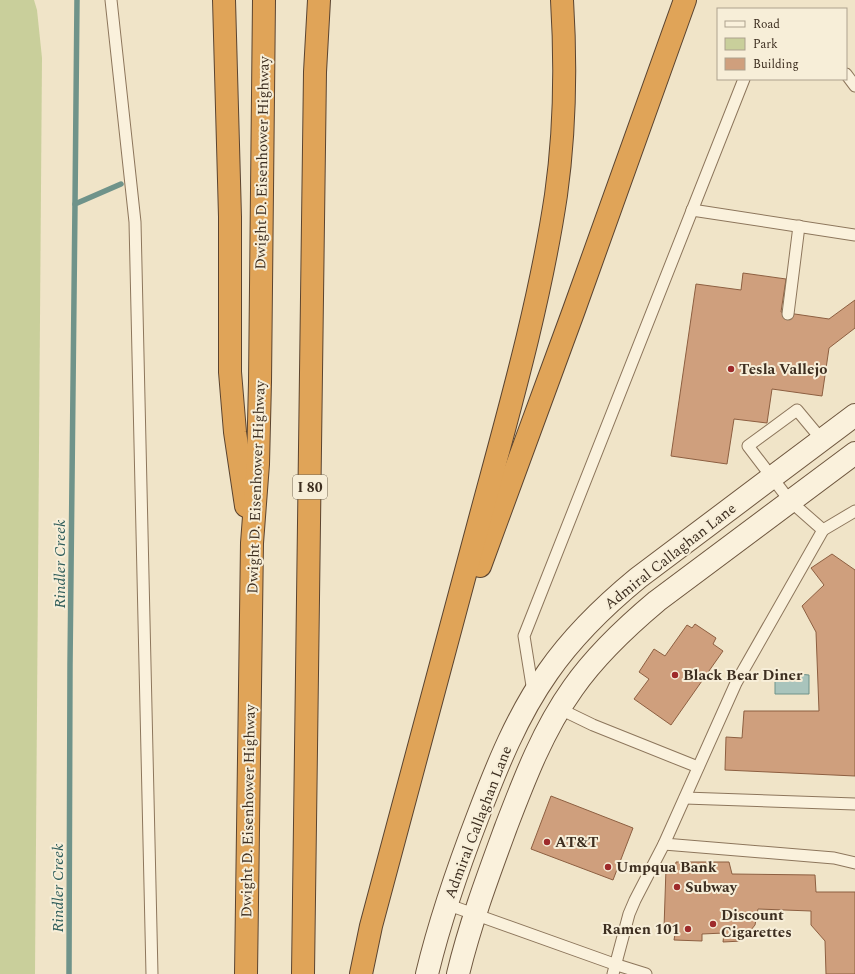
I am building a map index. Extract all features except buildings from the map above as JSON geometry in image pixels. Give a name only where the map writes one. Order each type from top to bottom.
[{"type":"highway","points":[[224,0],[230,217],[230,372],[235,432],[252,543]]},
{"type":"highway","name":"Dwight D. Eisenhower Highway","points":[[246,974],[252,543],[258,464],[260,382],[264,0]]},
{"type":"highway","name":"I 80","points":[[303,974],[315,72],[319,0]]},
{"type":"highway","points":[[361,974],[371,926],[519,371],[550,230],[556,193],[563,113],[564,71],[562,0]]},
{"type":"highway","points":[[435,687],[574,310],[685,0]]},
{"type":"main road","name":"Admiral Callaghan Lane","points":[[426,974],[446,904],[491,783],[518,721],[534,693],[566,648],[612,599],[667,555],[855,414]]},
{"type":"main road","name":"Admiral Callaghan Lane","points":[[458,974],[474,915],[522,788],[536,756],[560,709],[589,667],[633,622],[657,601],[855,453]]},
{"type":"lane","points":[[111,0],[135,222],[152,974]]},
{"type":"lane","points":[[847,75],[855,86]]},
{"type":"lane","points":[[534,693],[524,636],[744,80]]},
{"type":"lane","points":[[692,210],[855,235]]},
{"type":"lane","points":[[788,314],[799,226]]},
{"type":"lane","points":[[822,440],[797,410],[748,446],[790,501],[823,530]]},
{"type":"lane","points":[[614,969],[629,914],[664,844],[736,683],[823,530],[855,511]]},
{"type":"lane","points":[[560,709],[593,725],[698,767]]},
{"type":"lane","points":[[684,798],[855,804]]},
{"type":"lane","points":[[664,844],[834,858],[855,863]]},
{"type":"lane","points":[[446,904],[614,969],[646,974]]},
{"type":"green space","points":[[0,0],[34,0],[37,10],[42,58],[35,974],[0,974]]},
{"type":"water","points":[[799,674],[809,675],[809,694],[775,694],[775,677],[798,677]]},
{"type":"waterway","points":[[75,204],[77,0]]},
{"type":"waterway","name":"Rindler Creek","points":[[69,974],[70,665],[75,204],[121,184]]},
{"type":"place","name":"Tesla Vallejo","points":[[731,369]]},
{"type":"place","name":"Black Bear Diner","points":[[675,675]]},
{"type":"place","name":"AT&T","points":[[547,842]]},
{"type":"place","name":"Umpqua Bank","points":[[608,867]]},
{"type":"place","name":"Subway","points":[[677,887]]},
{"type":"place","name":"Discount Cigarettes","points":[[713,924]]},
{"type":"place","name":"Ramen 101","points":[[688,929]]}]
